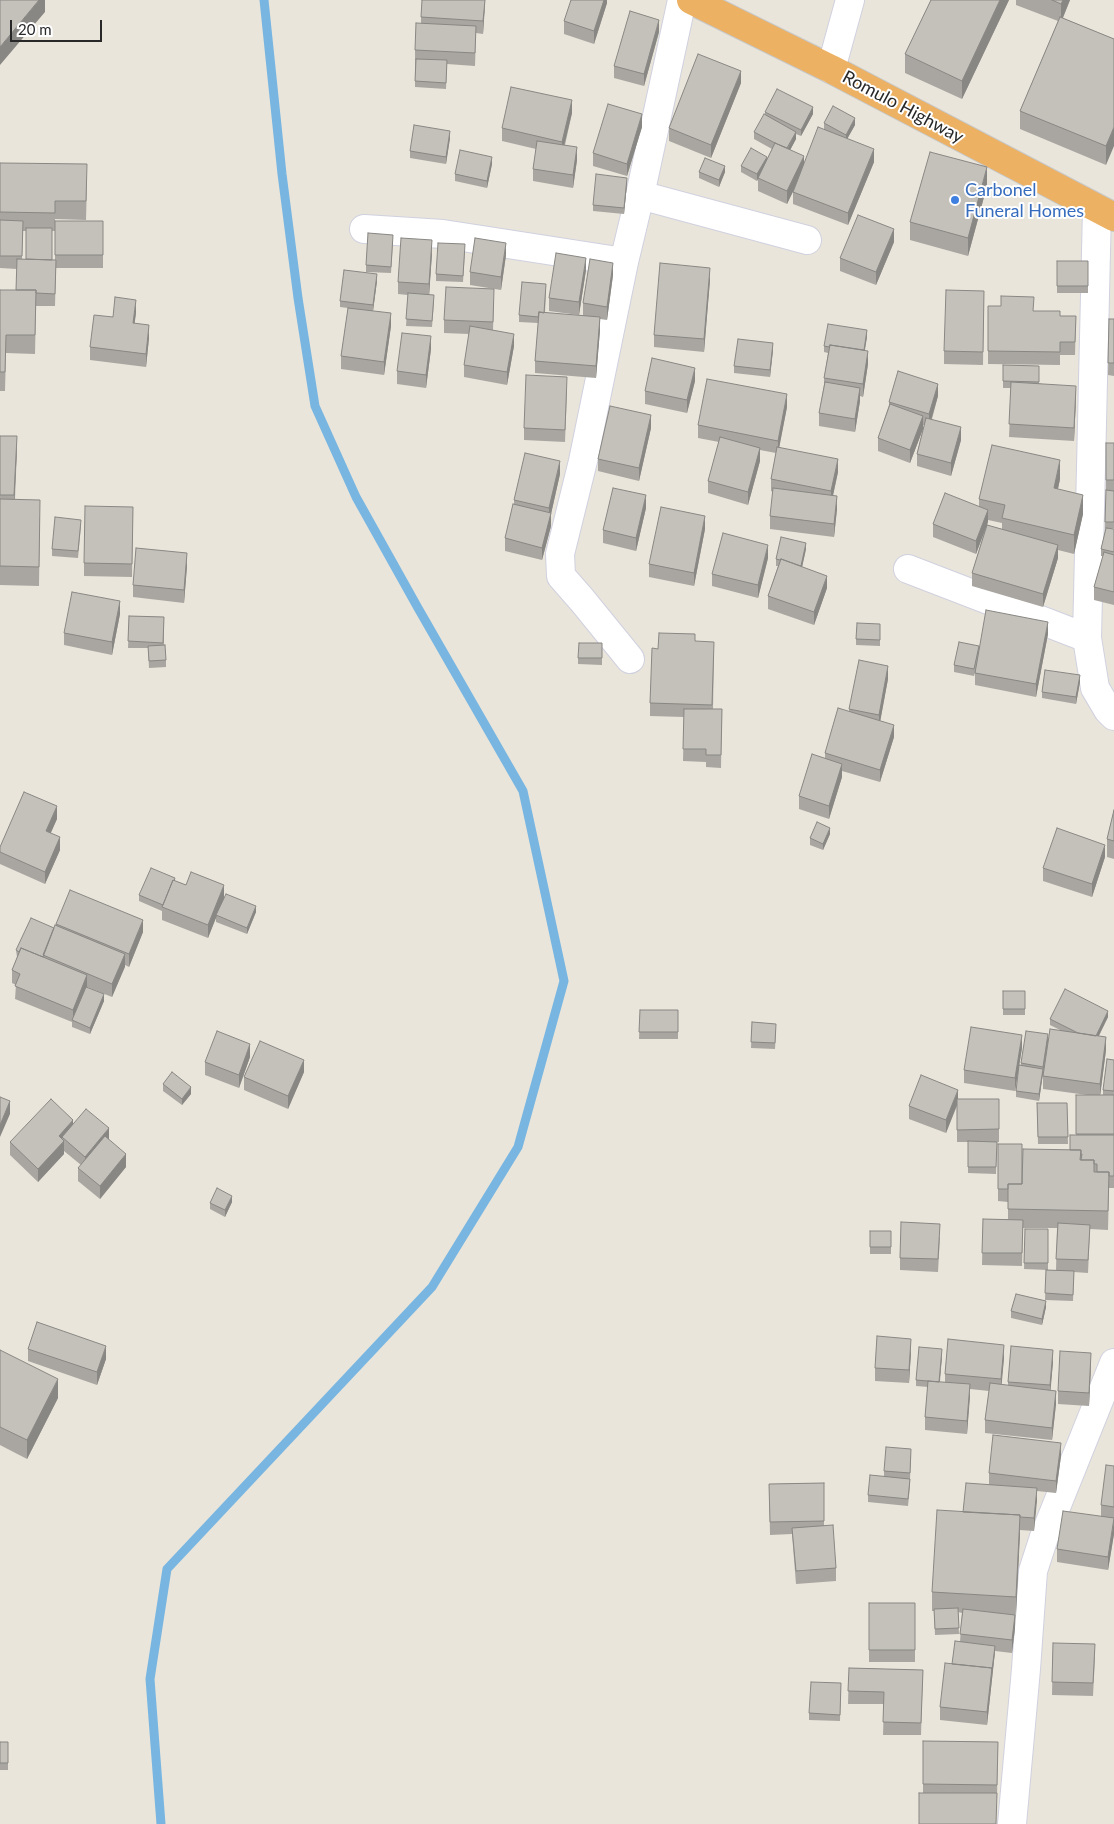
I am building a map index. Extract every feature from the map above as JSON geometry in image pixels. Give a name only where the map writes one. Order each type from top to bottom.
[{"type":"highway","name":"Romulo Highway","points":[[691,0],[831,69],[1106,213]]},
{"type":"street","points":[[630,659],[560,576],[560,554],[583,461],[624,262],[682,0]]},
{"type":"street","points":[[831,69],[850,0]]},
{"type":"street","points":[[640,195],[807,240]]},
{"type":"street","points":[[1106,213],[1087,638],[1095,688],[1108,710],[1114,716]]},
{"type":"street","points":[[364,229],[443,234],[624,262]]},
{"type":"street","points":[[908,569],[1087,638]]},
{"type":"street","points":[[1012,1824],[1033,1570],[1044,1537],[1114,1363]]},
{"type":"building","points":[[0,0],[39,0],[0,47]]},
{"type":"building","points":[[422,0],[485,0],[483,21],[421,17]]},
{"type":"building","points":[[571,0],[604,0],[594,31],[564,21]]},
{"type":"building","points":[[931,0],[1000,0],[962,81],[905,54]]},
{"type":"building","points":[[1052,0],[1063,0],[1061,4]]},
{"type":"building","points":[[630,11],[659,20],[644,74],[614,66]]},
{"type":"building","points":[[1060,17],[1114,39],[1114,127],[1106,146],[1020,111]]},
{"type":"building","points":[[416,23],[476,26],[475,53],[415,50]]},
{"type":"building","points":[[698,54],[741,71],[711,145],[669,128]]},
{"type":"building","points":[[416,59],[447,60],[446,83],[415,81]]},
{"type":"building","points":[[511,87],[572,100],[562,142],[502,128]]},
{"type":"building","points":[[777,89],[813,107],[801,130],[765,112]]},
{"type":"building","points":[[608,104],[642,114],[627,164],[593,153]]},
{"type":"building","points":[[833,106],[855,118],[846,135],[824,123]]},
{"type":"building","points":[[764,114],[796,132],[787,148],[754,132]]},
{"type":"building","points":[[414,125],[450,131],[446,157],[410,151]]},
{"type":"building","points":[[818,127],[874,149],[848,213],[793,192]]},
{"type":"building","points":[[537,141],[577,147],[573,175],[533,169]]},
{"type":"building","points":[[775,143],[804,156],[787,191],[758,178]]},
{"type":"building","points":[[751,148],[767,157],[757,174],[741,166]]},
{"type":"building","points":[[460,150],[492,157],[487,181],[455,174]]},
{"type":"building","points":[[930,152],[987,167],[968,238],[910,222]]},
{"type":"building","points":[[705,158],[725,166],[719,180],[699,172]]},
{"type":"building","points":[[0,163],[87,164],[86,201],[55,201],[55,213],[0,212]]},
{"type":"building","points":[[596,174],[627,178],[624,208],[593,205]]},
{"type":"building","points":[[858,215],[894,229],[876,272],[840,258]]},
{"type":"building","points":[[0,220],[23,221],[22,256],[0,256]]},
{"type":"building","points":[[55,221],[103,221],[103,255],[55,255]]},
{"type":"building","points":[[26,228],[52,228],[52,260],[26,259]]},
{"type":"building","points":[[368,233],[393,235],[391,267],[366,265]]},
{"type":"building","points":[[401,238],[432,240],[429,284],[398,282]]},
{"type":"building","points":[[475,238],[506,243],[501,277],[470,272]]},
{"type":"building","points":[[438,243],[465,244],[463,276],[436,274]]},
{"type":"building","points":[[556,253],[586,258],[579,302],[549,298]]},
{"type":"building","points":[[17,259],[56,260],[55,294],[36,293],[36,290],[16,290]]},
{"type":"building","points":[[590,259],[613,263],[607,307],[583,303]]},
{"type":"building","points":[[1057,261],[1088,261],[1088,286],[1057,286]]},
{"type":"building","points":[[660,263],[710,268],[704,339],[654,335]]},
{"type":"building","points":[[344,270],[377,274],[373,305],[340,301]]},
{"type":"building","points":[[522,282],[546,284],[544,313],[539,312],[538,317],[519,315]]},
{"type":"building","points":[[446,287],[494,289],[493,322],[444,320]]},
{"type":"building","points":[[0,290],[36,290],[35,335],[6,335],[5,372],[0,372]]},
{"type":"building","points":[[946,290],[984,291],[983,352],[944,351]]},
{"type":"building","points":[[408,293],[434,295],[432,321],[406,319]]},
{"type":"building","points":[[1001,296],[1034,297],[1033,311],[1060,311],[1060,316],[1076,316],[1075,342],[1060,342],[1060,352],[988,351],[988,306],[1001,306]]},
{"type":"building","points":[[115,297],[136,300],[133,323],[149,325],[146,354],[90,347],[94,315],[113,317]]},
{"type":"building","points":[[348,308],[391,313],[384,362],[341,356]]},
{"type":"building","points":[[539,312],[600,317],[596,366],[535,361]]},
{"type":"building","points":[[1109,319],[1114,319],[1114,363],[1108,363]]},
{"type":"building","points":[[828,324],[867,330],[864,350],[830,345],[829,347],[824,346]]},
{"type":"building","points":[[470,326],[514,334],[507,372],[464,365]]},
{"type":"building","points":[[402,333],[431,336],[426,375],[397,371]]},
{"type":"building","points":[[738,339],[773,343],[770,370],[734,366]]},
{"type":"building","points":[[830,345],[868,351],[863,384],[824,378]]},
{"type":"building","points":[[652,358],[695,368],[687,400],[645,391]]},
{"type":"building","points":[[1003,365],[1039,366],[1039,382],[1003,381]]},
{"type":"building","points":[[898,371],[938,384],[929,414],[889,402]]},
{"type":"building","points":[[526,375],[567,377],[565,430],[524,428]]},
{"type":"building","points":[[707,379],[787,394],[778,441],[698,425]]},
{"type":"building","points":[[825,382],[860,388],[855,419],[819,413]]},
{"type":"building","points":[[1011,382],[1076,386],[1074,428],[1009,424]]},
{"type":"building","points":[[890,404],[923,416],[910,450],[878,438]]},
{"type":"building","points":[[610,406],[651,415],[639,468],[598,459]]},
{"type":"building","points":[[926,418],[961,427],[951,463],[917,454]]},
{"type":"building","points":[[0,436],[17,436],[14,495],[0,495]]},
{"type":"building","points":[[720,437],[760,448],[748,492],[708,481]]},
{"type":"building","points":[[1106,443],[1114,443],[1114,480],[1106,480]]},
{"type":"building","points":[[992,445],[1060,460],[1054,488],[1083,495],[1074,535],[1002,518],[1005,505],[979,499]]},
{"type":"building","points":[[777,447],[838,459],[831,491],[771,479]]},
{"type":"building","points":[[525,453],[560,461],[549,508],[514,500]]},
{"type":"building","points":[[613,488],[646,495],[636,538],[603,530]]},
{"type":"building","points":[[773,488],[837,496],[834,524],[770,516]]},
{"type":"building","points":[[1106,490],[1114,491],[1114,522],[1105,522]]},
{"type":"building","points":[[945,493],[988,510],[976,541],[933,524]]},
{"type":"building","points":[[0,499],[40,500],[39,567],[0,566]]},
{"type":"building","points":[[513,504],[551,513],[542,548],[505,538]]},
{"type":"building","points":[[85,506],[133,507],[132,564],[84,563]]},
{"type":"building","points":[[661,507],[705,516],[694,573],[649,564]]},
{"type":"building","points":[[55,517],[81,520],[78,551],[52,549]]},
{"type":"building","points":[[987,525],[1058,545],[1043,594],[972,573]]},
{"type":"building","points":[[1106,528],[1114,529],[1114,552],[1101,549]]},
{"type":"building","points":[[723,533],[768,545],[758,585],[712,574]]},
{"type":"building","points":[[781,537],[806,543],[801,566],[776,559]]},
{"type":"building","points":[[136,548],[187,553],[184,590],[133,585]]},
{"type":"building","points":[[1104,552],[1114,555],[1114,592],[1094,587]]},
{"type":"building","points":[[781,559],[827,576],[814,612],[768,596]]},
{"type":"building","points":[[72,592],[120,601],[112,642],[64,633]]},
{"type":"building","points":[[986,610],[1048,622],[1036,684],[975,673]]},
{"type":"building","points":[[129,616],[164,617],[163,643],[128,641]]},
{"type":"building","points":[[857,623],[880,624],[880,640],[856,639]]},
{"type":"building","points":[[659,633],[695,634],[695,641],[714,642],[712,705],[650,703],[652,648],[658,649]]},
{"type":"building","points":[[959,642],[979,646],[974,669],[954,665]]},
{"type":"building","points":[[579,643],[602,643],[602,658],[578,658]]},
{"type":"building","points":[[165,645],[166,660],[149,661],[148,646]]},
{"type":"building","points":[[859,660],[888,666],[879,715],[849,709]]},
{"type":"building","points":[[1045,670],[1080,675],[1076,697],[1042,692]]},
{"type":"building","points":[[838,708],[894,725],[880,770],[825,753]]},
{"type":"building","points":[[684,709],[722,709],[721,755],[706,755],[706,749],[683,749]]},
{"type":"building","points":[[812,754],[842,764],[829,806],[799,796]]},
{"type":"building","points":[[24,792],[57,806],[46,831],[60,837],[45,872],[0,852],[0,847]]},
{"type":"building","points":[[1114,810],[1114,841],[1107,839]]},
{"type":"building","points":[[817,822],[830,828],[823,844],[810,838]]},
{"type":"building","points":[[1057,828],[1105,845],[1092,884],[1043,868]]},
{"type":"building","points":[[151,868],[175,878],[163,905],[139,895]]},
{"type":"building","points":[[191,872],[224,885],[208,925],[162,907],[173,880],[186,885]]},
{"type":"building","points":[[70,890],[143,920],[129,954],[56,924]]},
{"type":"building","points":[[226,894],[256,906],[247,928],[216,915]]},
{"type":"building","points":[[31,918],[54,928],[43,957],[21,948],[19,952],[16,950]]},
{"type":"building","points":[[55,925],[125,954],[112,984],[43,955]]},
{"type":"building","points":[[21,948],[87,975],[73,1010],[15,986],[20,974],[12,970]]},
{"type":"building","points":[[86,987],[104,994],[90,1028],[72,1020]]},
{"type":"building","points":[[1065,989],[1108,1011],[1096,1036],[1078,1033],[1050,1019]]},
{"type":"building","points":[[1003,991],[1025,991],[1025,1009],[1003,1009]]},
{"type":"building","points":[[640,1010],[678,1010],[678,1032],[639,1032]]},
{"type":"building","points":[[752,1022],[776,1024],[775,1043],[751,1042]]},
{"type":"building","points":[[971,1027],[1022,1035],[1015,1078],[964,1070]]},
{"type":"building","points":[[1050,1029],[1106,1037],[1100,1084],[1043,1076]]},
{"type":"building","points":[[217,1031],[250,1044],[239,1075],[205,1062]]},
{"type":"building","points":[[1026,1031],[1048,1034],[1043,1067],[1021,1063]]},
{"type":"building","points":[[260,1041],[304,1060],[288,1096],[244,1077]]},
{"type":"building","points":[[1107,1059],[1114,1060],[1114,1091],[1103,1090]]},
{"type":"building","points":[[1019,1065],[1043,1069],[1039,1094],[1016,1091]]},
{"type":"building","points":[[172,1072],[191,1087],[182,1099],[163,1084]]},
{"type":"building","points":[[921,1075],[958,1090],[946,1120],[909,1106]]},
{"type":"building","points":[[1076,1095],[1114,1095],[1114,1134],[1076,1134]]},
{"type":"building","points":[[0,1097],[10,1101],[0,1125]]},
{"type":"building","points":[[51,1099],[73,1120],[59,1136],[64,1141],[38,1169],[10,1142]]},
{"type":"building","points":[[957,1099],[999,1099],[999,1129],[957,1130]]},
{"type":"building","points":[[1037,1103],[1067,1103],[1068,1137],[1038,1137]]},
{"type":"building","points":[[86,1109],[109,1128],[85,1157],[62,1137]]},
{"type":"building","points":[[1070,1135],[1114,1135],[1114,1176],[1109,1176],[1109,1172],[1097,1172],[1097,1164],[1094,1164],[1094,1160],[1081,1160],[1081,1150],[1070,1150]]},
{"type":"building","points":[[105,1136],[126,1154],[100,1186],[78,1168]]},
{"type":"building","points":[[968,1141],[997,1142],[996,1167],[968,1167]]},
{"type":"building","points":[[998,1144],[1022,1144],[1022,1184],[1008,1184],[1008,1189],[998,1189]]},
{"type":"building","points":[[1023,1149],[1081,1150],[1080,1160],[1094,1160],[1094,1172],[1109,1172],[1108,1211],[1008,1209],[1008,1184],[1022,1184]]},
{"type":"building","points":[[217,1188],[232,1196],[225,1210],[210,1203]]},
{"type":"building","points":[[983,1219],[1023,1220],[1022,1253],[982,1253]]},
{"type":"building","points":[[901,1222],[940,1224],[938,1259],[900,1258]]},
{"type":"building","points":[[1058,1223],[1090,1225],[1088,1260],[1056,1259]]},
{"type":"building","points":[[1025,1229],[1048,1229],[1048,1263],[1024,1263]]},
{"type":"building","points":[[870,1231],[891,1231],[891,1247],[870,1247]]},
{"type":"building","points":[[1046,1270],[1074,1271],[1073,1295],[1045,1293]]},
{"type":"building","points":[[1016,1294],[1046,1301],[1042,1319],[1011,1311]]},
{"type":"building","points":[[37,1322],[106,1346],[97,1372],[28,1349]]},
{"type":"building","points":[[877,1336],[911,1339],[909,1370],[875,1368]]},
{"type":"building","points":[[948,1339],[1004,1345],[1001,1379],[945,1374]]},
{"type":"building","points":[[1011,1346],[1053,1350],[1050,1385],[1008,1382]]},
{"type":"building","points":[[919,1347],[942,1349],[939,1382],[916,1380]]},
{"type":"building","points":[[0,1350],[58,1379],[27,1440],[0,1427]]},
{"type":"building","points":[[1060,1351],[1091,1353],[1089,1393],[1058,1391]]},
{"type":"building","points":[[928,1381],[970,1384],[967,1421],[925,1417]]},
{"type":"building","points":[[990,1383],[1056,1391],[1052,1428],[985,1420]]},
{"type":"building","points":[[993,1435],[1061,1443],[1056,1481],[989,1473]]},
{"type":"building","points":[[886,1447],[911,1449],[910,1473],[884,1471]]},
{"type":"building","points":[[1106,1465],[1114,1466],[1114,1507],[1101,1505]]},
{"type":"building","points":[[870,1475],[910,1479],[908,1499],[868,1495]]},
{"type":"building","points":[[824,1483],[824,1521],[770,1522],[769,1484]]},
{"type":"building","points":[[966,1483],[1037,1488],[1034,1518],[1020,1517],[1020,1515],[963,1512]]},
{"type":"building","points":[[937,1510],[1020,1515],[1016,1597],[932,1592]]},
{"type":"building","points":[[1063,1511],[1114,1518],[1108,1557],[1057,1549]]},
{"type":"building","points":[[833,1525],[836,1568],[796,1571],[792,1528]]},
{"type":"building","points":[[869,1603],[915,1603],[915,1650],[869,1650]]},
{"type":"building","points":[[958,1608],[959,1628],[935,1629],[934,1609]]},
{"type":"building","points":[[963,1609],[1015,1615],[1012,1640],[960,1634]]},
{"type":"building","points":[[955,1641],[995,1646],[992,1670],[992,1668],[952,1664]]},
{"type":"building","points":[[1053,1643],[1095,1644],[1093,1683],[1052,1682]]},
{"type":"building","points":[[945,1663],[992,1668],[987,1712],[940,1707]]},
{"type":"building","points":[[849,1668],[923,1670],[921,1723],[883,1722],[884,1692],[848,1691]]},
{"type":"building","points":[[811,1682],[841,1683],[840,1715],[809,1713]]},
{"type":"building","points":[[923,1741],[998,1742],[997,1785],[923,1784]]},
{"type":"building","points":[[0,1742],[8,1742],[8,1763],[0,1763]]},
{"type":"building","points":[[919,1793],[997,1793],[996,1824],[919,1824]]},
{"type":"waterway","points":[[161,1824],[150,1679],[167,1569],[432,1287],[518,1147],[564,981],[523,791],[356,497],[315,406],[298,298],[282,174],[264,0]]},
{"type":"place","name":"Carbonel Funeral Homes","points":[[955,200]]}]
